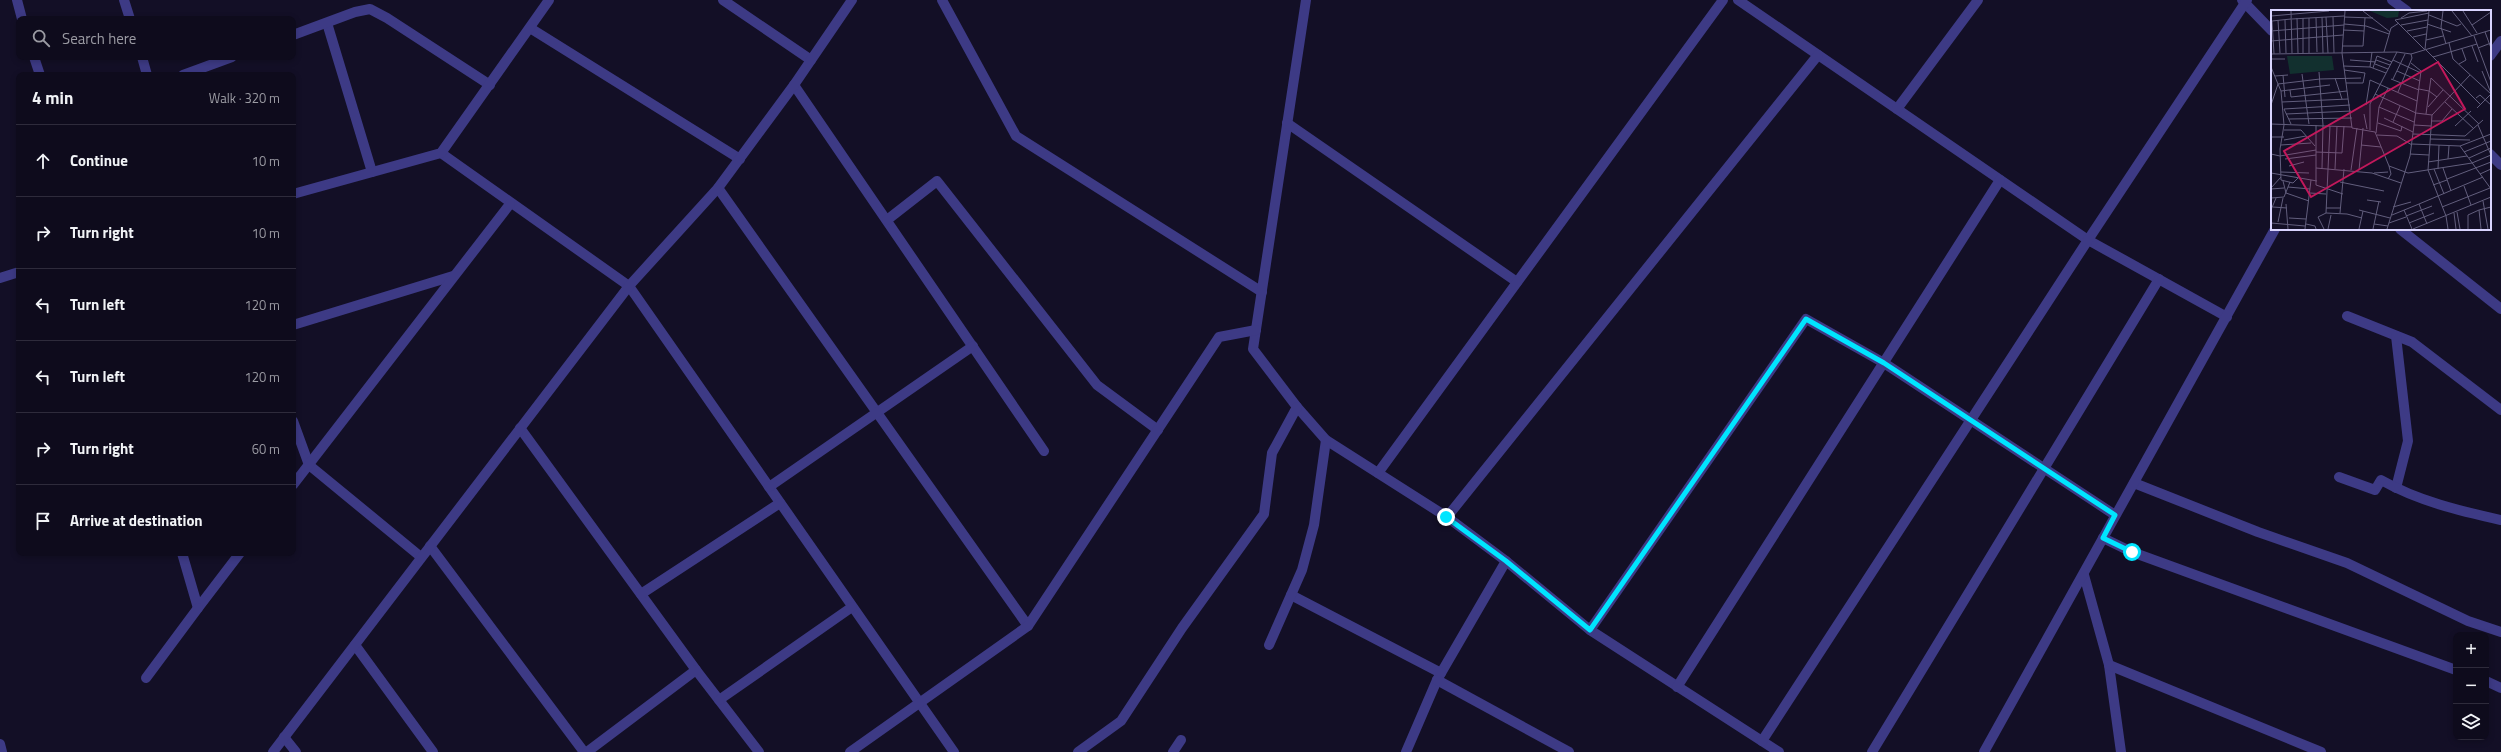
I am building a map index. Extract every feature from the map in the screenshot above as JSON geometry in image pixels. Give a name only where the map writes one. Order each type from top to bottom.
[{"type":"street","points":[[17,0],[21,16]]},
{"type":"street","points":[[124,0],[129,16]]},
{"type":"street","points":[[296,193],[441,153],[549,0]]},
{"type":"street","points":[[722,0],[811,60]]},
{"type":"street","points":[[272,752],[629,286],[718,188],[794,85],[852,0]]},
{"type":"street","points":[[942,0],[1016,136],[1262,292]]},
{"type":"street","points":[[1306,0],[1253,348],[1297,407],[1326,440],[1446,517],[1506,561],[1590,630],[1779,752]]},
{"type":"street","points":[[1378,473],[1723,0]]},
{"type":"street","points":[[1738,0],[2088,240],[2227,317]]},
{"type":"street","points":[[1897,109],[1978,0]]},
{"type":"street","points":[[2392,0],[2406,10]]},
{"type":"street","points":[[1762,741],[2245,1],[2271,30]]},
{"type":"street","points":[[296,34],[370,10],[387,18],[490,85]]},
{"type":"street","points":[[327,23],[372,172]]},
{"type":"street","points":[[530,28],[740,159]]},
{"type":"street","points":[[2491,55],[2501,41]]},
{"type":"street","points":[[1446,517],[1818,55]]},
{"type":"street","points":[[35,60],[39,72]]},
{"type":"street","points":[[143,60],[146,72]]},
{"type":"street","points":[[191,72],[224,60]]},
{"type":"street","points":[[794,85],[1044,451]]},
{"type":"street","points":[[1287,123],[1517,282]]},
{"type":"street","points":[[441,153],[510,204],[629,286],[954,752]]},
{"type":"street","points":[[2491,155],[2501,166]]},
{"type":"street","points":[[1677,687],[2000,180]]},
{"type":"street","points":[[887,220],[937,181],[1097,385],[1158,430]]},
{"type":"street","points":[[718,188],[1028,626]]},
{"type":"street","points":[[296,481],[510,204]]},
{"type":"street","points":[[1984,752],[2084,575],[2115,515],[2274,230]]},
{"type":"street","points":[[2401,230],[2501,309]]},
{"type":"street","points":[[0,278],[16,273]]},
{"type":"street","points":[[296,324],[454,276]]},
{"type":"street","points":[[1872,752],[2159,279]]},
{"type":"street","points":[[2347,316],[2412,342],[2501,410]]},
{"type":"street","points":[[1590,630],[1806,319],[1884,363],[2115,515]]},
{"type":"street","points":[[850,752],[1028,626],[1219,337],[1256,330]]},
{"type":"street","points":[[2396,336],[2408,441],[2396,488]]},
{"type":"street","points":[[769,487],[973,346]]},
{"type":"street","points":[[1078,752],[1121,721],[1182,628],[1264,514],[1272,453],[1297,407]]},
{"type":"street","points":[[520,428],[696,670],[759,752]]},
{"type":"street","points":[[296,430],[309,465],[421,557]]},
{"type":"street","points":[[1269,645],[1302,570],[1314,526],[1326,440]]},
{"type":"street","points":[[2339,477],[2375,490],[2381,480],[2396,488],[2454,509],[2501,520]]},
{"type":"street","points":[[2134,483],[2258,532],[2347,564],[2468,621],[2501,632]]},
{"type":"street","points":[[641,594],[780,503]]},
{"type":"street","points":[[2103,538],[2132,552],[2453,669]]},
{"type":"street","points":[[430,546],[584,752]]},
{"type":"street","points":[[183,556],[198,608]]},
{"type":"street","points":[[146,678],[238,556]]},
{"type":"street","points":[[1406,752],[1439,676],[1506,561]]},
{"type":"street","points":[[2084,575],[2109,665],[2121,752]]},
{"type":"street","points":[[1291,594],[1439,676],[1569,752]]},
{"type":"street","points":[[719,700],[852,607]]},
{"type":"street","points":[[354,645],[433,752]]},
{"type":"street","points":[[2109,665],[2321,752]]},
{"type":"street","points":[[587,752],[696,670]]},
{"type":"street","points":[[2489,682],[2501,688]]},
{"type":"street","points":[[284,736],[296,752]]},
{"type":"street","points":[[1173,752],[1181,740]]},
{"type":"street","points":[[0,744],[2,752]]},
{"type":"route","points":[[1446,517],[1506,561],[1590,630],[1806,319],[1884,363],[2115,515],[2103,538],[2132,552]]}]
